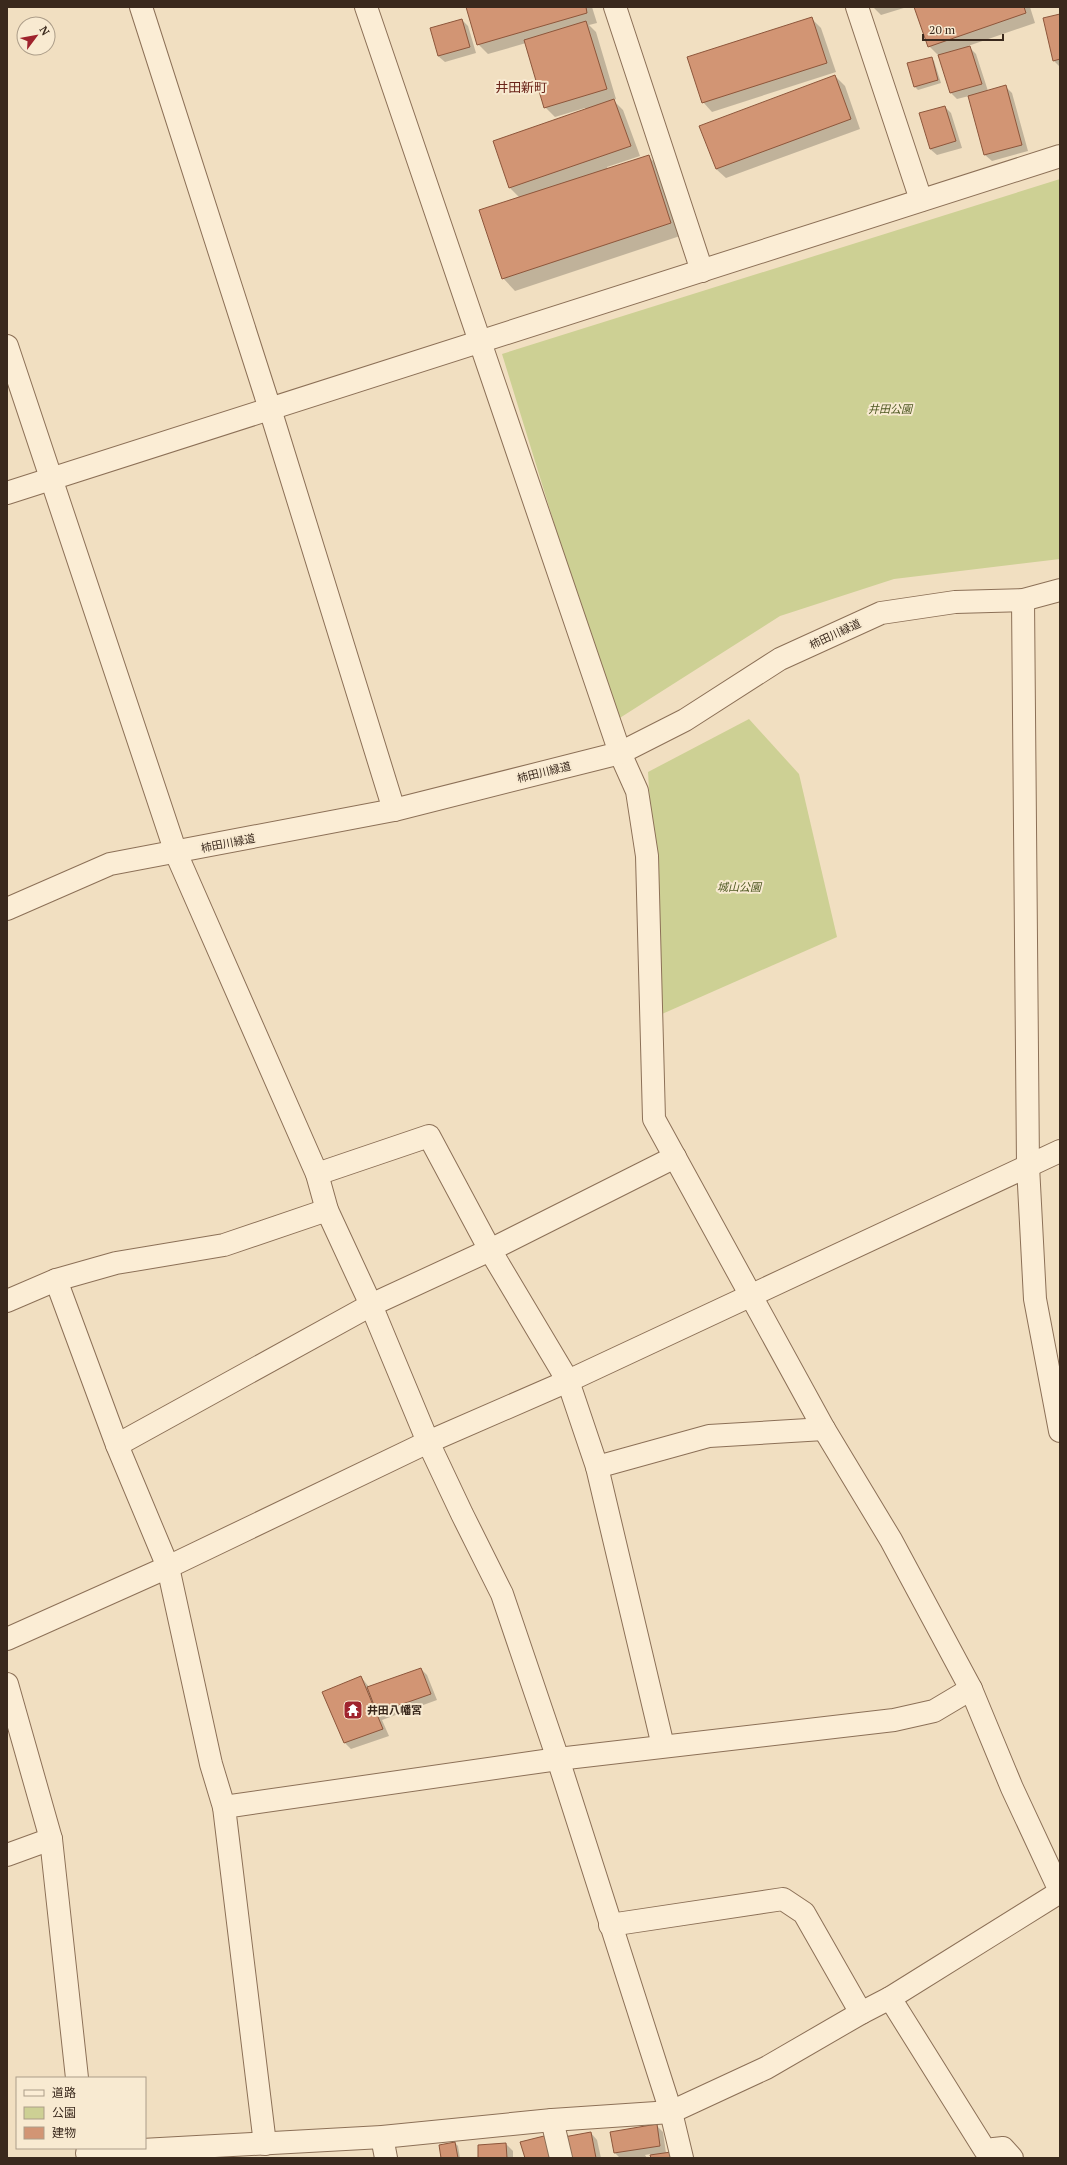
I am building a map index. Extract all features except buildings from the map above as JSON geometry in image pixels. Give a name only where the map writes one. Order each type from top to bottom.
[{"type":"street","points":[[141,7],[270,409],[394,810]]},
{"type":"street","points":[[87,2153],[265,2144],[384,2148],[552,2120],[671,2112],[766,2068],[890,1998],[1060,1892],[1012,1788],[971,1689],[891,1540],[824,1429],[654,1119],[647,856],[637,791],[620,753],[366,7]]},
{"type":"street","points":[[615,7],[702,271]]},
{"type":"street","points":[[857,7],[922,200]]},
{"type":"street","points":[[7,493],[52,480],[1060,156]]},
{"type":"street","points":[[7,346],[176,853],[317,1174],[327,1210],[371,1304],[428,1442],[502,1594],[558,1759],[671,2112],[682,2158]]},
{"type":"street","name":"柿田川緑道","points":[[7,909],[110,864],[176,853],[394,810],[620,753],[685,720],[780,659],[881,613],[955,602],[1023,600],[1060,590]]},
{"type":"street","points":[[1023,600],[1028,1166],[1035,1299],[1060,1428]]},
{"type":"street","points":[[317,1174],[429,1136],[490,1250],[568,1381],[597,1467],[663,1746]]},
{"type":"street","points":[[7,1639],[168,1567],[428,1442],[568,1381],[750,1294],[1060,1151]]},
{"type":"street","points":[[117,1445],[371,1304],[490,1250],[675,1157]]},
{"type":"street","points":[[7,1301],[56,1280],[116,1264],[224,1245],[327,1210]]},
{"type":"street","points":[[56,1280],[117,1445],[168,1567],[210,1764],[224,1807],[265,2144]]},
{"type":"street","points":[[597,1467],[709,1436],[824,1429]]},
{"type":"street","points":[[7,1684],[51,1839],[77,2077]]},
{"type":"street","points":[[224,1807],[558,1759],[894,1720],[934,1711],[971,1689]]},
{"type":"street","points":[[7,1855],[51,1839]]},
{"type":"street","points":[[610,1925],[783,1900],[804,1913],[861,2013]]},
{"type":"street","points":[[890,1998],[985,2150],[1003,2148],[1012,2158]]},
{"type":"street","points":[[552,2120],[561,2158]]},
{"type":"green space","name":"井田公園","points":[[1060,179],[1060,559],[894,579],[780,616],[615,721],[502,354]]},
{"type":"green space","name":"城山公園","points":[[749,719],[799,774],[837,937],[662,1014],[648,772]]},
{"type":"place","name":"井田八幡宮","points":[[353,1710]]},
{"type":"district","name":"井田新町","points":[[521,87]]}]
